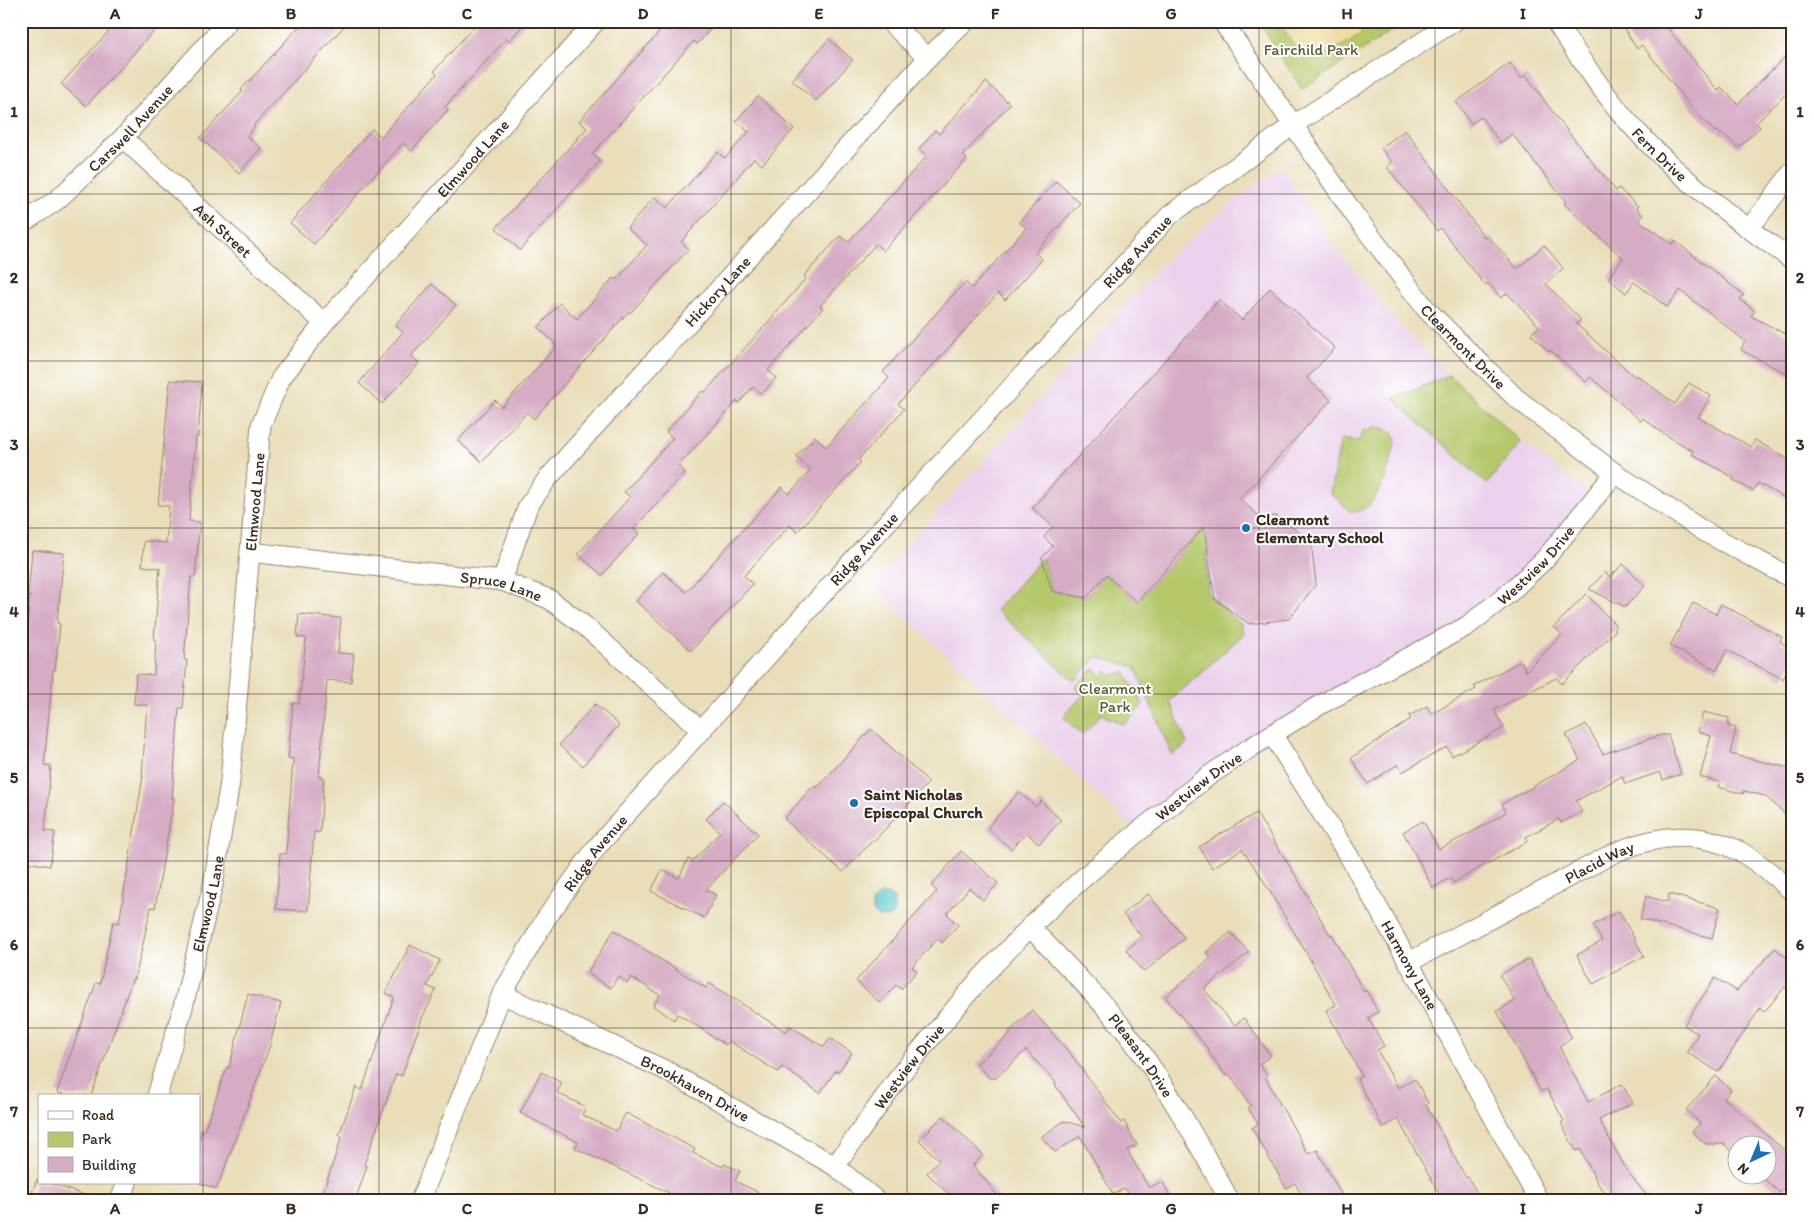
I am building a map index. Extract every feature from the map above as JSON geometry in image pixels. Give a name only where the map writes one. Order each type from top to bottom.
[{"type":"street","name":"Carswell Avenue","points":[[21,224],[56,200],[123,138],[228,21]]},
{"type":"street","name":"Elmwood Lane","points":[[158,1094],[182,1011],[213,885],[230,782],[261,424],[281,378],[324,323],[596,21]]},
{"type":"street","points":[[889,21],[928,58]]},
{"type":"street","name":"Hickory Lane","points":[[502,581],[528,506],[548,478],[928,58],[966,21]]},
{"type":"street","name":"Clearmont Drive","points":[[1222,21],[1354,214],[1426,309],[1516,398],[1615,473],[1705,532],[1793,579]]},
{"type":"street","name":"Ridge Avenue","points":[[420,1201],[502,994],[545,920],[596,848],[870,541],[1170,215],[1293,125],[1455,21]]},
{"type":"street","name":"Fern Drive","points":[[1555,21],[1588,71],[1625,118],[1670,164],[1749,229],[1793,260]]},
{"type":"street","name":"Ash Street","points":[[123,138],[324,323]]},
{"type":"street","points":[[1749,229],[1793,171]]},
{"type":"street","name":"Westview Drive","points":[[836,1166],[904,1070],[978,981],[1030,927],[1083,878],[1206,777],[1318,706],[1466,626],[1494,605],[1545,559],[1615,473]]},
{"type":"street","name":"Spruce Lane","points":[[250,552],[502,581],[549,599],[585,626],[702,731]]},
{"type":"street","name":"Harmony Lane","points":[[1272,734],[1350,858],[1539,1201]]},
{"type":"street","name":"Placid Way","points":[[1409,962],[1612,854],[1632,844],[1652,839],[1692,837],[1713,841],[1741,852],[1793,892]]},
{"type":"street","name":"Pleasant Drive","points":[[1030,927],[1102,1002],[1130,1037],[1167,1089],[1230,1201]]},
{"type":"street","name":"Brookhaven Drive","points":[[502,994],[665,1070],[836,1166],[878,1201]]},
{"type":"street","points":[[120,1201],[126,1184]]},
{"type":"shaded area","name":"Clearmont Elementary School","points":[[1282,167],[1333,245],[1400,325],[1489,414],[1521,442],[1595,497],[1508,594],[1318,706],[1138,832],[871,585],[1164,262],[1228,205]]},
{"type":"green space","name":"Fairchild Park","points":[[1258,21],[1407,21],[1302,89]]},
{"type":"green space","points":[[1449,375],[1521,442],[1487,484],[1393,399]]},
{"type":"green space","points":[[1375,427],[1388,430],[1395,436],[1391,460],[1377,495],[1370,504],[1361,510],[1351,512],[1330,493],[1341,439],[1356,441],[1360,439],[1363,431]]},
{"type":"green space","points":[[1203,528],[1216,540],[1206,553],[1208,594],[1241,624],[1244,634],[1170,701],[1187,744],[1172,755],[1135,667],[1097,657],[1074,681],[996,610],[1042,558],[1052,591],[1086,598],[1106,575],[1137,602]]},
{"type":"green space","name":"Clearmont Park","points":[[1095,668],[1103,676],[1107,671],[1111,675],[1125,672],[1143,704],[1124,725],[1101,714],[1082,735],[1063,717],[1083,695],[1075,687]]},
{"type":"sand","points":[[1278,21],[1368,21],[1359,35],[1327,55],[1326,52],[1318,57],[1303,54],[1298,46],[1295,47]]},
{"type":"water","points":[[884,894],[892,898],[896,906],[892,914],[884,918],[876,914],[872,906],[876,898]]},
{"type":"building","points":[[118,21],[163,21],[86,106],[61,84]]},
{"type":"building","points":[[304,21],[349,21],[254,125],[247,136],[261,148],[239,173],[200,138]]},
{"type":"building","points":[[479,21],[527,21],[509,41],[507,38],[445,107],[448,110],[411,151],[403,143],[314,244],[290,223],[372,129],[381,137],[437,74],[434,71]]},
{"type":"building","points":[[675,21],[718,21],[697,44],[694,41],[592,154],[600,161],[520,250],[496,228],[587,128],[579,121],[663,28],[666,31]]},
{"type":"building","points":[[1619,21],[1662,21],[1718,91],[1721,87],[1738,104],[1793,49],[1793,87],[1756,123],[1760,127],[1738,148],[1723,133],[1721,135],[1717,130],[1715,132],[1695,112],[1642,45],[1637,49]]},
{"type":"building","points":[[829,39],[853,60],[816,101],[792,80]]},
{"type":"building","points":[[1510,63],[1521,78],[1526,75],[1557,118],[1616,191],[1618,188],[1638,206],[1636,208],[1643,215],[1638,220],[1672,244],[1675,241],[1744,295],[1740,299],[1755,311],[1751,316],[1793,338],[1793,377],[1741,350],[1745,341],[1680,290],[1667,307],[1634,282],[1626,293],[1608,278],[1623,258],[1564,204],[1566,202],[1512,134],[1500,143],[1481,117],[1471,124],[1456,102]]},
{"type":"building","points":[[986,82],[1010,104],[963,155],[967,159],[883,251],[876,244],[820,306],[823,308],[768,370],[776,378],[762,394],[753,387],[739,403],[737,401],[678,466],[685,472],[634,529],[639,534],[602,575],[578,554],[630,497],[624,492],[673,438],[666,432],[702,391],[704,393],[763,328],[806,278],[804,276],[840,236],[848,242],[927,156],[919,149],[935,130],[939,134]]},
{"type":"building","points":[[758,96],[794,129],[762,165],[754,158],[681,242],[689,249],[630,313],[628,312],[534,419],[527,412],[482,462],[458,441],[495,400],[502,407],[556,347],[555,343],[538,328],[560,303],[577,319],[613,278],[616,280],[647,245],[627,228],[655,197],[667,208],[717,152],[725,158],[749,132],[736,121]]},
{"type":"building","points":[[1405,130],[1485,238],[1488,236],[1517,269],[1544,245],[1563,268],[1546,284],[1581,320],[1576,324],[1635,377],[1637,375],[1675,404],[1689,383],[1711,396],[1698,417],[1751,447],[1755,440],[1793,462],[1793,488],[1786,499],[1758,483],[1753,491],[1733,480],[1734,478],[1692,454],[1693,451],[1661,432],[1643,418],[1641,421],[1590,377],[1586,382],[1550,350],[1549,352],[1531,334],[1539,326],[1507,293],[1501,298],[1488,283],[1485,285],[1440,228],[1437,231],[1387,167],[1392,163],[1381,148]]},
{"type":"building","points":[[1056,181],[1080,203],[1035,253],[1042,259],[1005,300],[998,293],[898,404],[904,409],[858,460],[861,462],[797,532],[790,525],[744,576],[753,584],[691,651],[636,601],[663,572],[686,592],[782,487],[789,494],[811,470],[796,457],[815,436],[826,447],[889,378],[883,372],[920,331],[965,282],[972,288],[1026,228],[1019,222]]},
{"type":"building","points":[[432,284],[456,305],[411,356],[419,363],[382,404],[359,383],[403,332],[395,325]]},
{"type":"building","points":[[1270,288],[1335,348],[1307,378],[1331,400],[1240,499],[1260,517],[1276,516],[1311,541],[1316,584],[1289,619],[1249,624],[1215,599],[1204,527],[1137,602],[1106,575],[1086,598],[1052,591],[1042,558],[1053,546],[1044,537],[1053,527],[1032,508],[1219,300],[1242,320]]},
{"type":"building","points":[[170,380],[202,382],[189,521],[200,522],[195,577],[191,577],[184,660],[187,660],[183,708],[179,708],[172,798],[174,798],[155,908],[151,907],[135,979],[133,978],[92,1094],[62,1094],[57,1092],[96,983],[100,984],[113,922],[119,923],[143,776],[147,705],[134,704],[136,674],[154,675],[156,640],[154,640],[160,568],[142,566],[144,541],[166,543],[169,506],[158,505]]},
{"type":"building","points":[[32,550],[64,553],[57,623],[60,624],[55,670],[53,670],[44,765],[51,766],[45,831],[55,832],[50,866],[21,861],[21,690],[30,596],[28,596]]},
{"type":"building","points":[[1623,564],[1645,586],[1625,607],[1589,589],[1605,572],[1610,577]]},
{"type":"building","points":[[1586,594],[1615,624],[1615,631],[1562,684],[1556,678],[1494,710],[1504,728],[1452,756],[1447,747],[1402,772],[1398,764],[1368,784],[1351,758],[1411,719],[1409,716],[1427,706],[1431,714],[1476,689],[1474,686],[1521,661],[1526,671],[1562,635],[1554,627]]},
{"type":"building","points":[[1693,603],[1716,614],[1721,604],[1782,637],[1780,642],[1793,649],[1793,660],[1783,679],[1727,650],[1717,670],[1670,646]]},
{"type":"building","points":[[299,614],[341,618],[338,653],[354,654],[351,682],[327,680],[319,777],[324,777],[320,832],[314,832],[308,911],[276,909],[280,854],[286,854],[293,759],[288,758],[293,703],[299,704],[306,638],[297,637]]},
{"type":"building","points":[[595,704],[619,725],[583,766],[559,745]]},
{"type":"building","points":[[1703,712],[1729,718],[1728,726],[1736,728],[1730,754],[1793,769],[1793,821],[1765,796],[1744,791],[1743,794],[1718,787],[1719,782],[1700,777],[1711,736],[1698,732]]},
{"type":"building","points":[[1586,724],[1603,754],[1661,735],[1668,735],[1681,774],[1663,780],[1660,772],[1625,784],[1622,776],[1576,801],[1582,812],[1561,823],[1559,819],[1526,837],[1528,841],[1453,883],[1450,878],[1433,888],[1403,832],[1423,821],[1439,849],[1482,827],[1506,812],[1502,804],[1580,760],[1566,735]]},
{"type":"building","name":"Saint Nicholas Episcopal Church","points":[[871,729],[929,782],[843,872],[784,819],[814,785],[817,788]]},
{"type":"building","points":[[1019,792],[1036,807],[1041,801],[1061,820],[1039,844],[1027,833],[1011,849],[987,828]]},
{"type":"building","points":[[723,801],[758,834],[706,890],[716,895],[704,918],[651,891],[662,870],[679,878],[688,859],[693,861],[720,832],[706,819]]},
{"type":"building","points":[[1256,813],[1296,876],[1330,935],[1332,934],[1364,992],[1366,990],[1378,1012],[1368,1018],[1384,1046],[1377,1050],[1398,1088],[1415,1079],[1428,1103],[1426,1105],[1466,1178],[1468,1177],[1478,1195],[1467,1201],[1443,1201],[1398,1119],[1383,1128],[1357,1079],[1362,1076],[1326,1010],[1336,1005],[1260,875],[1242,849],[1212,868],[1199,847]]},
{"type":"building","points":[[961,851],[998,883],[983,900],[969,888],[947,914],[958,925],[942,943],[938,938],[912,967],[917,971],[901,989],[896,985],[880,1003],[856,981],[937,891],[931,886]]},
{"type":"building","points":[[1148,894],[1185,938],[1144,972],[1126,950],[1142,937],[1123,914]]},
{"type":"building","points":[[1669,894],[1720,908],[1712,938],[1640,919],[1646,896],[1667,902]]},
{"type":"building","points":[[1619,911],[1644,956],[1593,984],[1577,955],[1602,941],[1593,925]]},
{"type":"building","points":[[614,930],[706,988],[709,983],[786,1032],[790,1026],[824,1047],[830,1038],[852,1053],[838,1072],[836,1070],[820,1093],[782,1067],[778,1072],[729,1041],[726,1045],[678,1014],[674,1020],[653,1006],[660,995],[631,977],[628,983],[618,976],[611,988],[587,973]]},
{"type":"building","points":[[1231,932],[1249,952],[1204,989],[1234,1025],[1244,1018],[1271,1056],[1259,1064],[1267,1075],[1265,1077],[1308,1154],[1317,1150],[1345,1201],[1305,1201],[1295,1183],[1286,1188],[1252,1128],[1258,1124],[1248,1108],[1251,1106],[1229,1074],[1226,1076],[1209,1050],[1165,997],[1211,958],[1206,952]]},
{"type":"building","points":[[410,945],[440,960],[427,986],[436,990],[422,1018],[402,1076],[396,1074],[364,1165],[367,1166],[355,1201],[320,1201],[342,1136],[339,1135],[356,1087],[362,1090],[394,997],[386,993]]},
{"type":"building","points":[[1775,948],[1793,963],[1793,994],[1785,987],[1764,1012],[1760,1008],[1718,1072],[1687,1052],[1698,1034],[1684,1025],[1715,978],[1737,991]]},
{"type":"building","points":[[1529,959],[1572,1038],[1559,1046],[1588,1102],[1622,1084],[1633,1103],[1599,1120],[1627,1171],[1651,1201],[1611,1201],[1598,1184],[1580,1149],[1576,1151],[1561,1123],[1564,1121],[1547,1089],[1541,1092],[1497,1011],[1515,1001],[1500,975]]},
{"type":"building","points":[[248,994],[281,1003],[269,1048],[217,1189],[200,1183],[200,1137],[202,1130],[204,1131],[227,1067],[229,1068]]},
{"type":"building","points":[[1032,1010],[1070,1053],[1121,1123],[1124,1121],[1137,1145],[1127,1150],[1149,1188],[1162,1181],[1173,1201],[1126,1201],[1131,1198],[1125,1188],[1113,1194],[1080,1136],[1055,1152],[1041,1137],[1064,1121],[1085,1127],[1055,1085],[1056,1083],[1026,1050],[996,1078],[989,1078],[977,1064],[1011,1033],[1009,1032]]},
{"type":"building","points":[[541,1072],[562,1083],[557,1093],[586,1107],[582,1115],[616,1131],[626,1113],[695,1149],[693,1153],[723,1167],[724,1164],[740,1171],[735,1181],[776,1201],[686,1201],[575,1148],[578,1142],[520,1113]]},
{"type":"building","points":[[1716,1076],[1731,1090],[1724,1098],[1766,1134],[1726,1134],[1726,1146],[1724,1144],[1706,1144],[1692,1132],[1700,1123],[1686,1110]]},
{"type":"building","points":[[943,1116],[983,1155],[973,1165],[1002,1201],[956,1201],[927,1173],[939,1160],[919,1140]]},
{"type":"building","points":[[1793,1140],[1793,1178],[1780,1193],[1770,1184],[1776,1184],[1776,1143],[1784,1150]]},
{"type":"building","points":[[37,1179],[38,1184],[53,1184],[93,1198],[92,1201],[29,1201]]},
{"type":"place","name":"Clearmont Elementary School","points":[[1246,528]]},
{"type":"place","name":"Saint Nicholas Episcopal Church","points":[[854,803]]}]
